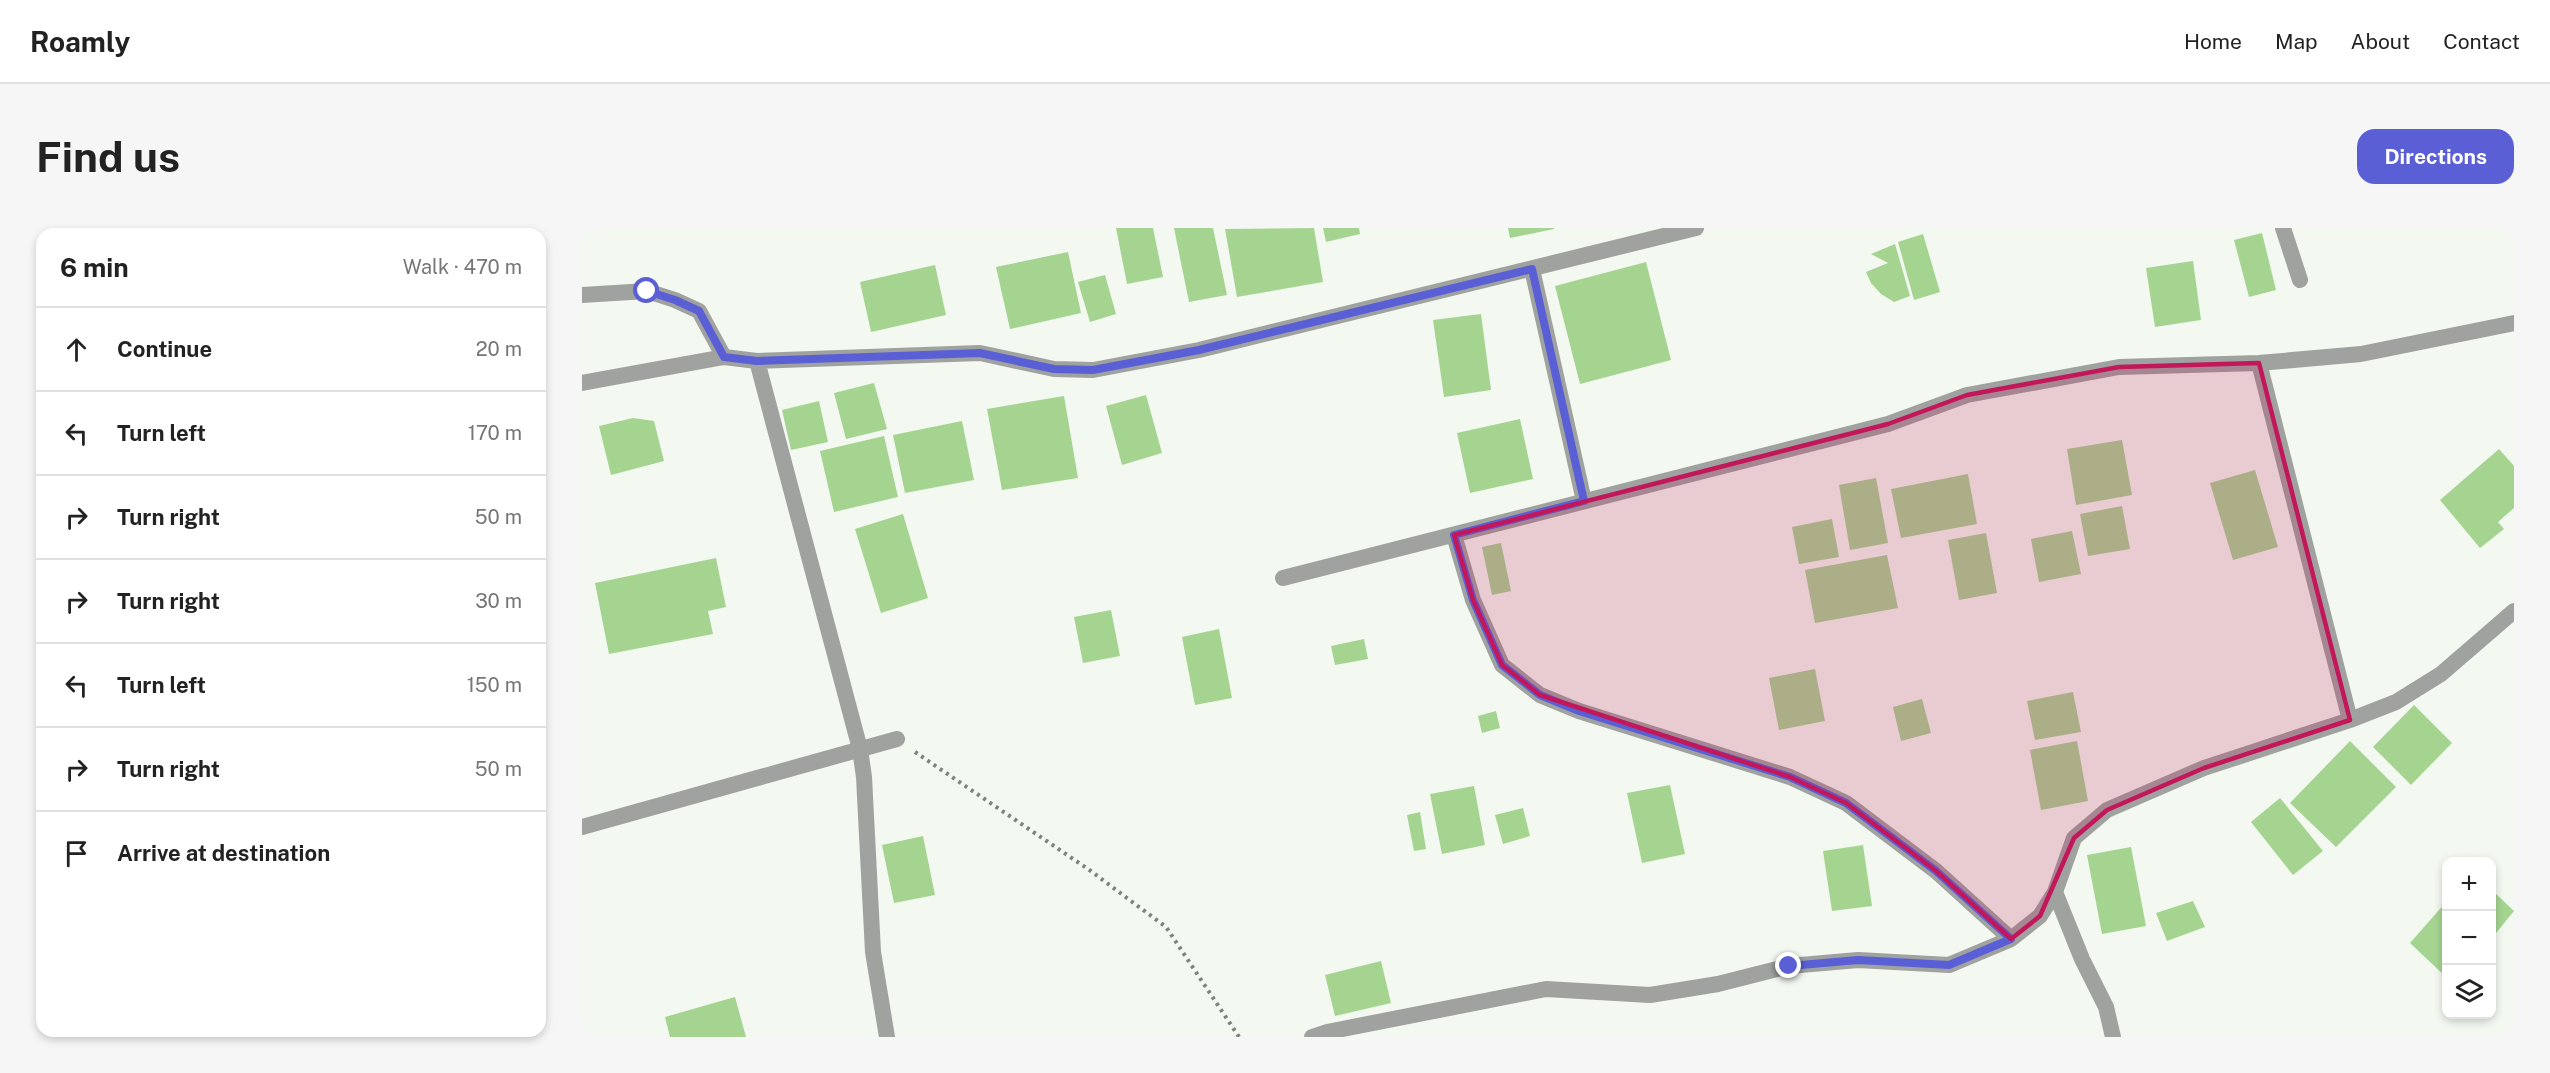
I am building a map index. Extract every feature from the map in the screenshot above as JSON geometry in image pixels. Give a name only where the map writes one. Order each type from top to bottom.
[{"type":"street","points":[[582,383],[724,357],[757,361],[980,353],[1054,369],[1093,370],[1199,350],[1696,228]]},
{"type":"street","points":[[2283,228],[2300,280]]},
{"type":"street","points":[[1532,269],[1584,501]]},
{"type":"street","points":[[582,295],[647,291],[675,300],[699,311],[724,357]]},
{"type":"street","points":[[1283,578],[1888,424],[1966,395],[2119,368],[2259,363],[2361,354],[2514,323]]},
{"type":"street","points":[[757,361],[860,749],[864,777],[873,952],[888,1037]]},
{"type":"street","points":[[2259,363],[2350,720]]},
{"type":"street","points":[[582,370],[603,379]]},
{"type":"street","points":[[1454,535],[1473,600],[1502,665],[1540,695],[1579,711],[1790,777],[1846,803],[1936,871],[2011,939]]},
{"type":"street","points":[[1312,1037],[1327,1032],[1545,989],[1650,995],[1718,984],[1789,966],[1858,960],[1949,965],[2011,939],[2040,916],[2055,892],[2074,838],[2107,810],[2204,768],[2350,720],[2396,702],[2441,674],[2514,611]]},
{"type":"street","points":[[582,827],[897,739]]},
{"type":"street","points":[[2055,892],[2082,959],[2106,1007],[2113,1037]]},
{"type":"path","points":[[897,739],[1088,869],[1166,927],[1239,1037]]},
{"type":"highlighted area","points":[[2259,363],[2350,720],[2204,768],[2107,810],[2074,838],[2040,916],[2011,939],[1936,871],[1846,803],[1790,777],[1540,695],[1502,665],[1473,600],[1454,535],[1888,424],[1967,395],[2119,367]]},
{"type":"building","points":[[1116,228],[1153,228],[1163,277],[1127,284]]},
{"type":"building","points":[[1174,228],[1213,228],[1227,295],[1189,302]]},
{"type":"building","points":[[1314,228],[1323,282],[1237,297],[1225,229]]},
{"type":"building","points":[[1323,228],[1359,228],[1360,234],[1326,242]]},
{"type":"building","points":[[1508,228],[1554,228],[1554,229],[1510,238]]},
{"type":"building","points":[[2262,233],[2276,290],[2249,297],[2234,240]]},
{"type":"building","points":[[1923,234],[1940,292],[1914,300],[1898,242]]},
{"type":"building","points":[[1895,244],[1910,296],[1894,302],[1881,294],[1871,283],[1866,272],[1888,263],[1871,254]]},
{"type":"building","points":[[1068,252],[1081,313],[1010,329],[996,267]]},
{"type":"building","points":[[2193,261],[2201,320],[2155,327],[2146,268]]},
{"type":"building","points":[[1646,262],[1671,360],[1580,384],[1555,286]]},
{"type":"building","points":[[935,265],[946,315],[871,332],[860,282]]},
{"type":"building","points":[[1105,275],[1116,314],[1090,322],[1078,282]]},
{"type":"building","points":[[1481,314],[1491,390],[1444,397],[1433,320]]},
{"type":"building","points":[[874,383],[887,429],[846,439],[834,393]]},
{"type":"building","points":[[1146,395],[1162,453],[1122,465],[1106,406]]},
{"type":"building","points":[[1064,396],[1078,478],[1002,490],[987,409]]},
{"type":"building","points":[[819,401],[828,442],[791,450],[782,410]]},
{"type":"building","points":[[633,418],[654,421],[664,461],[611,475],[599,426]]},
{"type":"building","points":[[1520,419],[1533,479],[1470,493],[1457,433]]},
{"type":"building","points":[[962,421],[974,480],[905,493],[893,435]]},
{"type":"building","points":[[884,436],[898,497],[834,512],[820,451]]},
{"type":"building","points":[[2122,440],[2132,495],[2076,505],[2067,449]]},
{"type":"building","points":[[2499,449],[2514,466],[2514,508],[2498,522],[2504,529],[2480,548],[2440,500]]},
{"type":"building","points":[[2255,470],[2278,547],[2233,560],[2210,483]]},
{"type":"building","points":[[1968,474],[1977,524],[1901,538],[1891,489]]},
{"type":"building","points":[[1876,478],[1888,543],[1850,550],[1839,485]]},
{"type":"building","points":[[2122,506],[2130,549],[2088,556],[2080,514]]},
{"type":"building","points":[[903,514],[928,598],[881,613],[855,529]]},
{"type":"building","points":[[1832,519],[1839,557],[1799,564],[1792,527]]},
{"type":"building","points":[[2072,531],[2081,574],[2039,582],[2031,539]]},
{"type":"building","points":[[1986,533],[1997,593],[1959,600],[1948,540]]},
{"type":"building","points":[[1501,543],[1511,591],[1492,595],[1482,547]]},
{"type":"building","points":[[1887,555],[1898,608],[1815,623],[1805,570]]},
{"type":"building","points":[[716,558],[726,607],[708,611],[713,634],[609,654],[595,583]]},
{"type":"building","points":[[1111,610],[1120,656],[1083,663],[1074,617]]},
{"type":"building","points":[[1219,629],[1232,698],[1195,705],[1182,637]]},
{"type":"building","points":[[1364,639],[1368,659],[1335,665],[1331,646]]},
{"type":"building","points":[[1815,669],[1825,721],[1779,730],[1769,678]]},
{"type":"building","points":[[2073,692],[2081,732],[2035,740],[2027,701]]},
{"type":"building","points":[[1922,699],[1931,733],[1901,741],[1893,707]]},
{"type":"building","points":[[2414,705],[2452,743],[2411,785],[2373,747]]},
{"type":"building","points":[[1496,711],[1500,728],[1482,733],[1478,716]]},
{"type":"building","points":[[2077,741],[2088,801],[2041,810],[2030,750]]},
{"type":"building","points":[[2350,741],[2396,787],[2336,847],[2290,803]]},
{"type":"building","points":[[1670,785],[1685,854],[1642,863],[1627,793]]},
{"type":"building","points":[[1474,786],[1485,845],[1442,854],[1430,794]]},
{"type":"building","points":[[2280,798],[2323,851],[2293,875],[2251,822]]},
{"type":"building","points":[[1523,808],[1530,836],[1503,844],[1495,815]]},
{"type":"building","points":[[1420,812],[1426,849],[1414,851],[1407,815]]},
{"type":"building","points":[[923,836],[935,895],[894,903],[882,845]]},
{"type":"building","points":[[1863,845],[1872,906],[1832,911],[1823,851]]},
{"type":"building","points":[[2131,847],[2146,926],[2102,934],[2087,855]]},
{"type":"building","points":[[2496,894],[2514,911],[2496,933]]},
{"type":"building","points":[[2193,901],[2205,927],[2167,941],[2156,913]]},
{"type":"building","points":[[2442,907],[2442,973],[2410,943]]},
{"type":"building","points":[[1381,961],[1391,1003],[1335,1016],[1325,975]]},
{"type":"building","points":[[735,997],[746,1037],[670,1037],[665,1017]]},
{"type":"route","points":[[647,291],[699,311],[724,357],[757,361],[980,353],[1054,369],[1093,370],[1199,350],[1532,269],[1584,501],[1454,535],[1473,600],[1502,665],[1540,695],[1579,711],[1790,777],[1846,803],[1936,871],[2011,939],[1949,965],[1858,960],[1789,966]]}]
